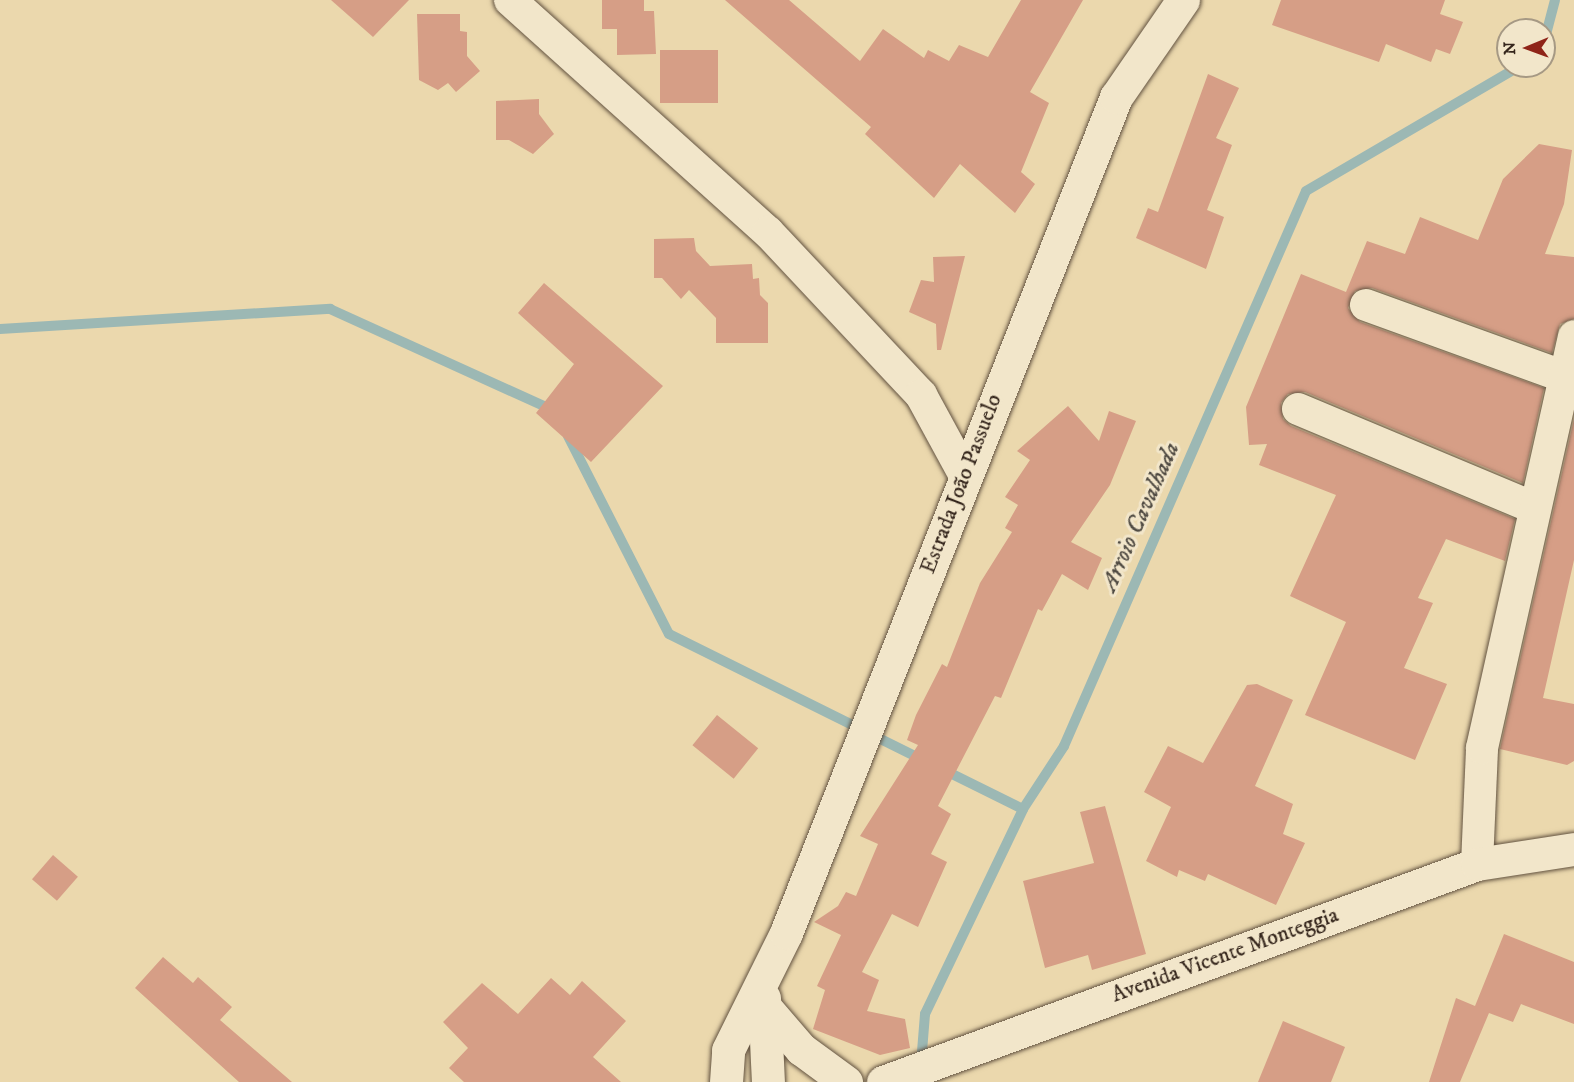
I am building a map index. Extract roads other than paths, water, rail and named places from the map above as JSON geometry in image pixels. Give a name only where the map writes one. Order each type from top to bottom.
[{"type":"street","points":[[510,0],[768,232],[921,395],[964,474]]},
{"type":"street","name":"Estrada João Passuelo","points":[[710,1082],[727,1066],[764,994],[964,474],[1116,97],[1183,0]]},
{"type":"street","points":[[1366,305],[1565,377]]},
{"type":"street","points":[[1477,864],[1482,748],[1574,336]]},
{"type":"street","points":[[1298,409],[1535,508]]},
{"type":"street","name":"Avenida Vicente Monteggia","points":[[893,1078],[936,1059],[1477,864],[1574,849]]},
{"type":"street","points":[[764,994],[801,1049],[846,1082]]},
{"type":"street","name":"Estrada João Passuelo","points":[[764,994],[768,1082]]},
{"type":"waterway","name":"Arroio Cavalhada","points":[[1550,18],[1555,0]]},
{"type":"waterway","name":"Arroio Cavalhada","points":[[921,1064],[925,1014],[1023,809],[1064,746],[1306,191],[1499,78]]},
{"type":"waterway","points":[[0,329],[330,309],[555,411]]},
{"type":"waterway","points":[[568,436],[669,634],[923,760]]},
{"type":"waterway","points":[[942,769],[1023,809]]}]
